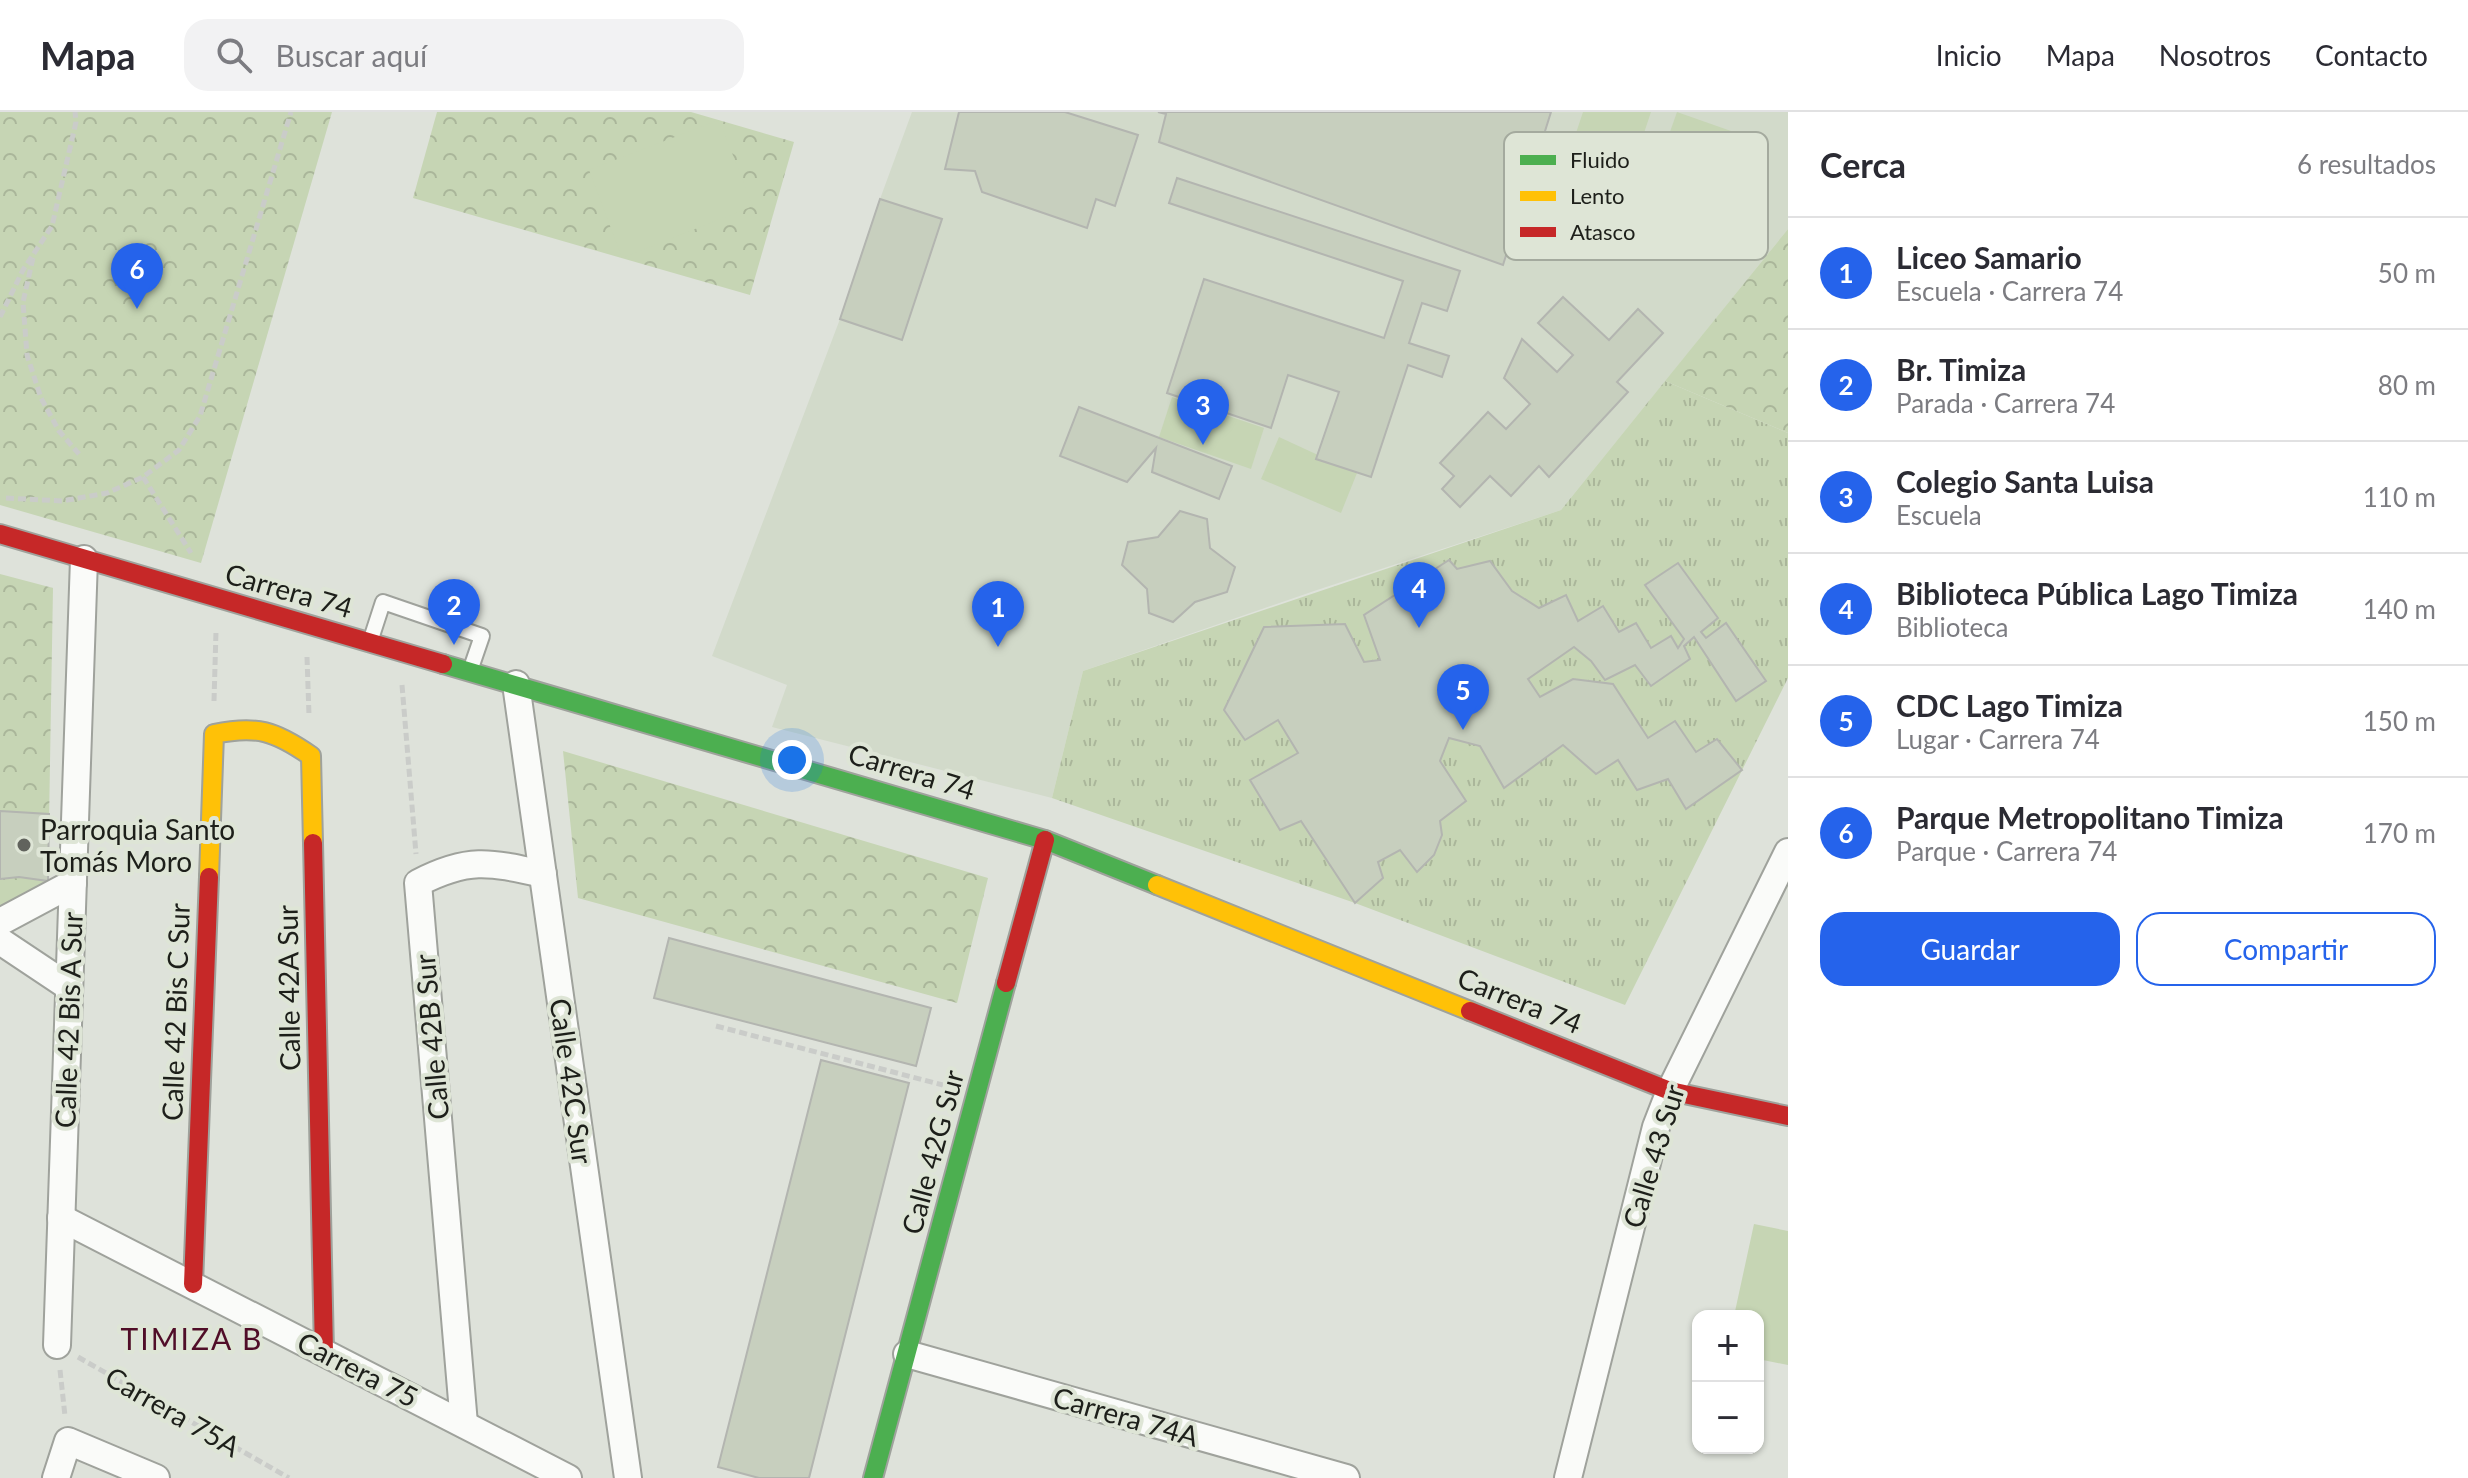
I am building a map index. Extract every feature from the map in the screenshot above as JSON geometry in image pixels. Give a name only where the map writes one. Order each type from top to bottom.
[{"type":"street","name":"Carrera 74","points":[[0,534],[1045,840],[1670,1091],[1788,1116]]},
{"type":"street","name":"Calle 42 Bis A Sur","points":[[57,1345],[84,559]]},
{"type":"street","name":"Calle 42C Sur","points":[[516,684],[628,1478]]},
{"type":"street","points":[[214,734],[238,728],[265,729],[285,737],[311,756]]},
{"type":"street","name":"Calle 42 Bis C Sur","points":[[193,1284],[214,734]]},
{"type":"street","name":"Calle 42A Sur","points":[[311,756],[324,1352]]},
{"type":"street","name":"Calle 42G Sur","points":[[873,1478],[1045,840]]},
{"type":"street","name":"Calle 43 Sur","points":[[1568,1478],[1649,1150],[1670,1091],[1788,852]]},
{"type":"street","points":[[418,883],[442,871],[469,863],[499,864],[543,874]]},
{"type":"street","points":[[0,922],[73,883]]},
{"type":"street","name":"Calle 42B Sur","points":[[418,883],[464,1424]]},
{"type":"street","points":[[0,941],[69,987]]},
{"type":"street","name":"Carrera 75","points":[[61,1218],[568,1478]]},
{"type":"street","name":"Carrera 74A","points":[[907,1354],[1346,1478]]},
{"type":"street","points":[[56,1478],[68,1441],[156,1478]]},
{"type":"lane","points":[[370,642],[383,602],[482,636],[470,671]]},
{"type":"path","points":[[0,317],[52,226],[76,122],[75,112]]},
{"type":"path","points":[[0,498],[62,501],[107,493],[143,477],[179,450],[200,416],[291,112]]},
{"type":"path","points":[[34,255],[23,302],[27,355],[41,398],[59,431],[79,454]]},
{"type":"path","points":[[143,477],[192,555]]},
{"type":"path","points":[[214,734],[217,598]]},
{"type":"path","points":[[306,624],[311,756]]},
{"type":"path","points":[[399,651],[418,883]]},
{"type":"path","points":[[716,1026],[977,1093]]},
{"type":"path","points":[[57,1345],[68,1441]]},
{"type":"path","name":"Carrera 75A","points":[[57,1345],[289,1478]]},
{"type":"shaded area","points":[[912,112],[1788,112],[1788,229],[1768,254],[1768,132],[1504,132],[1504,260],[1763,260],[1561,510],[1083,671],[1052,798],[772,727],[787,685],[712,656],[840,319]]},
{"type":"green space","points":[[0,112],[332,112],[201,563],[0,505]]},
{"type":"green space","points":[[437,112],[691,112],[794,142],[750,295],[413,198]]},
{"type":"green space","points":[[1583,112],[1651,112],[1644,132],[1576,132]]},
{"type":"green space","points":[[1677,112],[1731,131],[1731,132],[1670,132]]},
{"type":"green space","points":[[719,120],[753,206],[622,258],[589,170]]},
{"type":"green space","points":[[1788,229],[1788,433],[1665,381],[1763,260],[1768,260],[1768,254]]},
{"type":"green space","points":[[1665,381],[1788,433],[1788,678],[1625,1005],[1355,903],[1052,798],[1083,671],[1561,510]]},
{"type":"green space","points":[[1172,397],[1264,428],[1251,469],[1159,437]]},
{"type":"green space","points":[[1279,437],[1357,473],[1341,513],[1261,479]]},
{"type":"green space","points":[[0,574],[53,588],[48,881],[0,908]]},
{"type":"green space","points":[[563,751],[988,878],[957,1003],[578,898]]},
{"type":"green space","points":[[1754,1224],[1788,1231],[1788,1365],[1764,1360],[1764,1310],[1735,1310]]},
{"type":"building","points":[[959,112],[1065,112],[1138,135],[1115,206],[1096,199],[1087,228],[982,192],[975,171],[945,169]]},
{"type":"building","points":[[1158,112],[1551,112],[1545,132],[1504,132],[1503,265],[1159,142],[1166,114]]},
{"type":"building","points":[[1177,178],[1460,271],[1447,311],[1422,303],[1409,343],[1449,356],[1442,377],[1408,365],[1371,477],[1316,459],[1339,392],[1288,375],[1271,428],[1167,393],[1204,279],[1384,338],[1403,281],[1169,203]]},
{"type":"building","points":[[880,199],[942,219],[902,340],[840,319]]},
{"type":"building","points":[[1563,297],[1609,340],[1638,309],[1663,333],[1617,382],[1628,392],[1549,477],[1539,466],[1511,496],[1490,476],[1460,507],[1442,489],[1454,476],[1440,463],[1488,412],[1506,429],[1530,404],[1504,378],[1522,339],[1557,372],[1573,355],[1538,323]]},
{"type":"building","points":[[1079,407],[1232,466],[1219,499],[1152,472],[1156,448],[1127,482],[1060,456]]},
{"type":"building","points":[[1180,511],[1207,519],[1210,548],[1235,567],[1227,592],[1195,602],[1173,622],[1149,613],[1147,589],[1122,565],[1128,542],[1158,537]]},
{"type":"building","points":[[1449,560],[1457,569],[1490,561],[1512,591],[1539,608],[1566,595],[1578,621],[1603,606],[1619,632],[1636,623],[1651,648],[1671,636],[1678,648],[1684,639],[1645,585],[1678,563],[1718,618],[1701,632],[1706,638],[1726,623],[1766,681],[1736,701],[1694,637],[1684,646],[1690,659],[1651,686],[1635,665],[1605,680],[1591,661],[1574,647],[1528,679],[1540,697],[1573,679],[1613,684],[1648,738],[1675,721],[1696,752],[1717,739],[1742,770],[1686,809],[1668,779],[1637,790],[1618,760],[1596,774],[1563,745],[1504,788],[1480,746],[1449,738],[1440,761],[1466,801],[1440,821],[1442,835],[1434,855],[1417,872],[1400,850],[1378,862],[1383,878],[1355,903],[1301,821],[1280,830],[1250,780],[1298,753],[1278,720],[1245,740],[1224,710],[1264,627],[1345,624],[1364,662],[1380,660],[1364,615]]},
{"type":"building","name":"Parroquia Santo Tomás Moro","points":[[0,811],[49,814],[48,881],[19,877],[0,879]]},
{"type":"building","points":[[669,938],[931,1008],[916,1066],[654,998]]},
{"type":"building","points":[[821,1060],[909,1083],[809,1478],[759,1478],[718,1467]]},
{"type":"traffic: fast","points":[[443,664],[1045,840],[1157,885]]},
{"type":"traffic: fast","points":[[873,1478],[1006,983]]},
{"type":"traffic: slow","points":[[209,877],[214,734],[242,730],[265,732],[311,756],[313,843]]},
{"type":"traffic: slow","points":[[1157,885],[1470,1011]]},
{"type":"traffic: jam","points":[[0,534],[443,664]]},
{"type":"traffic: jam","points":[[1006,983],[1045,840]]},
{"type":"traffic: jam","points":[[313,843],[324,1352]]},
{"type":"traffic: jam","points":[[193,1284],[209,877]]},
{"type":"traffic: jam","points":[[1470,1011],[1670,1091],[1788,1116]]},
{"type":"place","name":"Parque Metropolitano Timiza","points":[[137,309]]},
{"type":"place","name":"Colegio Santa Luisa","points":[[1203,445]]},
{"type":"place","name":"Biblioteca Pública Lago Timiza","points":[[1419,628]]},
{"type":"place","name":"Br. Timiza","points":[[454,645]]},
{"type":"place","name":"Liceo Samario","points":[[998,647]]},
{"type":"place","name":"CDC Lago Timiza","points":[[1463,730]]},
{"type":"place","name":"Parroquia Santo Tomás Moro","points":[[24,845]]},
{"type":"district","name":"TIMIZA B","points":[[192,1338]]}]
